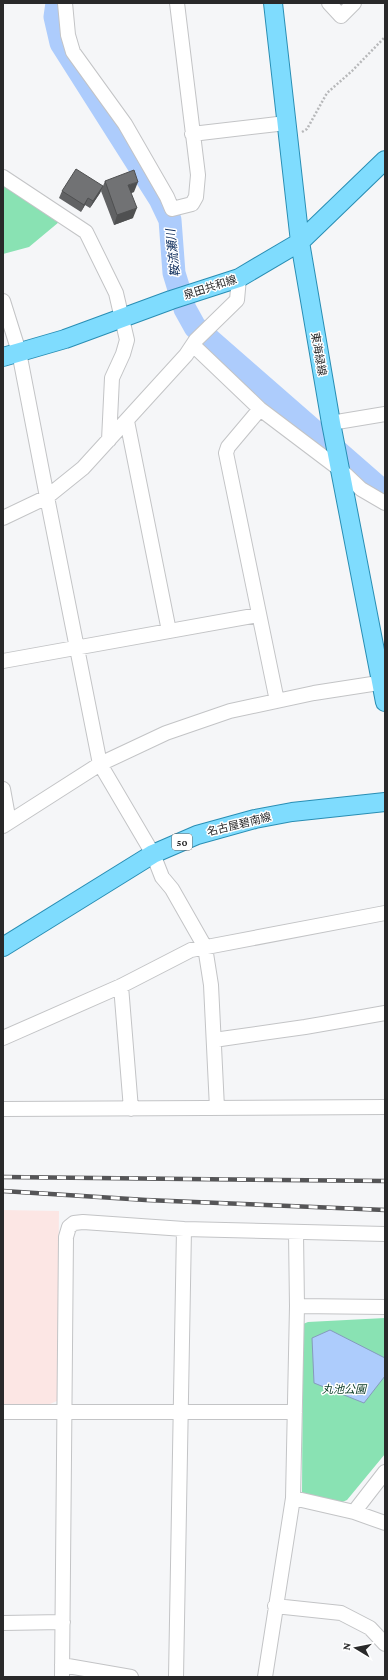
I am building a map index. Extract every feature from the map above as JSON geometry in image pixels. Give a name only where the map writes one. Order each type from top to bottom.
[{"type":"main road","name":"東海緑線","points":[[273,3],[300,242],[332,427],[383,682],[385,702]]},
{"type":"main road","name":"泉田共和線","points":[[11,355],[65,339],[123,319],[170,300],[239,278],[300,242],[385,160]]},
{"type":"main road","name":"名古屋碧南線","points":[[3,947],[153,854],[197,835],[255,819],[292,812],[385,802]]},
{"type":"street","points":[[65,3],[68,35],[73,52],[125,124],[167,197],[172,209],[192,204],[196,197],[198,175],[177,3]]},
{"type":"street","points":[[329,3],[341,16],[354,3]]},
{"type":"street","points":[[192,134],[287,131]]},
{"type":"street","points":[[3,177],[86,232],[116,293],[127,340],[123,354],[112,378],[109,440]]},
{"type":"street","points":[[3,518],[46,497],[83,468],[186,356],[194,343],[237,300],[239,278]]},
{"type":"street","points":[[3,301],[11,355],[46,497],[100,764],[153,854],[162,877],[172,889],[205,947],[211,985],[217,1108]]},
{"type":"street","points":[[194,343],[260,409],[340,466],[361,489],[385,503]]},
{"type":"street","points":[[260,409],[228,447],[226,454],[258,615],[277,701]]},
{"type":"street","points":[[332,427],[385,414]]},
{"type":"street","points":[[127,421],[170,631]]},
{"type":"street","points":[[3,661],[258,615]]},
{"type":"street","points":[[3,789],[6,824],[100,764],[166,733],[230,710],[314,693],[383,682]]},
{"type":"street","points":[[3,1038],[121,986],[191,950],[385,913]]},
{"type":"street","points":[[121,986],[131,1109]]},
{"type":"street","points":[[214,1040],[305,1027],[385,1013]]},
{"type":"street","points":[[3,1109],[385,1107]]},
{"type":"street","points":[[131,1677],[62,1671],[66,1237],[69,1227],[83,1222],[184,1229],[296,1233],[385,1234]]},
{"type":"street","points":[[176,1677],[182,1413],[184,1229]]},
{"type":"street","points":[[266,1677],[275,1606],[293,1498],[297,1306],[296,1233]]},
{"type":"street","points":[[297,1306],[385,1307]]},
{"type":"street","points":[[3,1412],[295,1412]]},
{"type":"street","points":[[354,1512],[385,1472]]},
{"type":"street","points":[[293,1498],[354,1512],[385,1523]]},
{"type":"street","points":[[275,1606],[341,1614],[370,1628],[385,1644]]},
{"type":"street","points":[[3,1623],[63,1622]]},
{"type":"path","points":[[287,131],[307,129],[327,93],[352,71],[385,37]]},
{"type":"shaded area","points":[[3,1210],[59,1211],[57,1401],[50,1404],[3,1404]]},
{"type":"green space","points":[[3,177],[65,217],[29,247],[3,254]]},
{"type":"green space","name":"丸池公園","points":[[385,1318],[385,1454],[347,1500],[340,1503],[302,1494],[303,1324],[308,1322]]},
{"type":"water","points":[[330,1330],[385,1358],[385,1376],[364,1403],[314,1383],[312,1338]]},
{"type":"building","points":[[76,169],[103,186],[93,201],[88,198],[84,205],[62,191]]},
{"type":"building","points":[[134,170],[138,182],[128,185],[137,208],[117,215],[105,181]]},
{"type":"waterway","name":"鞍流瀬川","points":[[57,3],[55,17],[61,43],[160,199],[170,220],[174,273],[185,309],[195,327],[385,493]]},
{"type":"railway","points":[[3,1177],[385,1181]]},
{"type":"railway","points":[[3,1191],[146,1200],[385,1210]]}]
